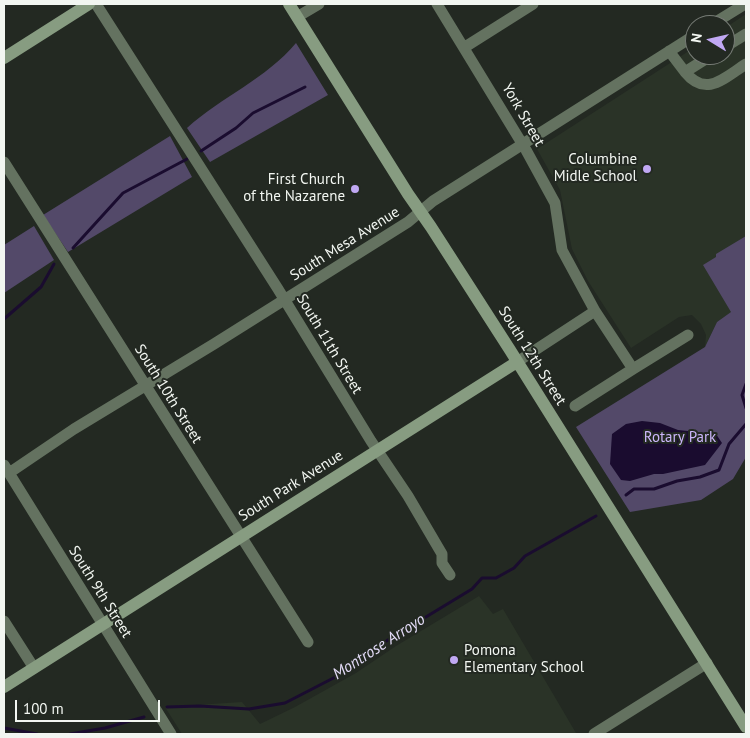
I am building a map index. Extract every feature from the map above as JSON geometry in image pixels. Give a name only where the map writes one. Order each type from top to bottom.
[{"type":"street","points":[[4,58],[89,4]]},
{"type":"street","name":"South 11th Street","points":[[96,4],[408,496],[442,554],[442,564],[450,575]]},
{"type":"street","name":"South 12th Street","points":[[288,4],[420,212],[432,226],[746,727]]},
{"type":"street","points":[[297,17],[319,4]]},
{"type":"street","name":"York Street","points":[[437,4],[523,143],[555,204],[562,250],[595,311],[633,369]]},
{"type":"street","points":[[465,47],[533,4]]},
{"type":"street","points":[[727,15],[745,4]]},
{"type":"street","points":[[735,41],[746,34]]},
{"type":"street","name":"South Mesa Avenue","points":[[6,469],[285,300],[408,222],[433,201],[685,41]]},
{"type":"street","points":[[669,51],[691,80],[702,86],[716,83],[746,64]]},
{"type":"street","points":[[685,72],[696,65]]},
{"type":"street","name":"South 10th Street","points":[[4,162],[308,642]]},
{"type":"street","name":"South Park Avenue","points":[[4,687],[518,362],[595,311]]},
{"type":"street","points":[[575,406],[688,335]]},
{"type":"street","name":"South 9th Street","points":[[6,469],[171,734]]},
{"type":"street","points":[[4,621],[34,668]]},
{"type":"street","points":[[594,734],[706,664]]},
{"type":"shaded area","name":"Columbine Midle School","points":[[746,14],[746,302],[717,322],[705,347],[706,335],[701,324],[692,315],[679,317],[631,348],[588,281],[572,249],[560,190],[537,149],[685,53],[685,65],[735,65],[735,21]]},
{"type":"shaded area","points":[[642,421],[660,423],[678,430],[716,434],[722,443],[705,465],[663,474],[654,474],[630,481],[621,480],[610,464],[612,434],[626,424]]},
{"type":"shaded area","name":"Pomona Elementary School","points":[[479,596],[493,614],[503,609],[576,733],[182,734],[165,707],[242,702],[260,724],[356,673],[396,646]]},
{"type":"green space","points":[[296,43],[328,95],[210,162],[187,128],[257,78],[284,56]]},
{"type":"green space","points":[[170,136],[192,177],[68,252],[43,215]]},
{"type":"green space","points":[[34,226],[54,260],[4,293],[4,245]]},
{"type":"green space","name":"Rotary Park","points":[[746,236],[746,457],[733,479],[701,500],[630,512],[576,427],[705,347],[717,322],[731,312],[703,265],[716,257],[716,254]]},
{"type":"waterway","points":[[201,151],[236,128],[253,113],[305,87]]},
{"type":"waterway","points":[[73,248],[123,193],[187,159]]},
{"type":"waterway","points":[[4,319],[41,287],[54,264]]},
{"type":"waterway","name":"Montrose Arroyo","points":[[746,384],[742,395],[746,408]]},
{"type":"waterway","name":"Montrose Arroyo","points":[[626,495],[634,489],[654,489],[719,470],[729,444],[746,424]]},
{"type":"waterway","name":"Montrose Arroyo","points":[[167,707],[200,706],[249,709],[285,703],[347,671],[360,657],[472,589],[482,578],[496,578],[514,568],[525,556],[596,516]]},
{"type":"waterway","name":"Montrose Arroyo","points":[[70,734],[105,728],[144,717]]},
{"type":"waterway","name":"Montrose Arroyo","points":[[4,728],[37,734]]},
{"type":"place","name":"Columbine Midle School","points":[[647,169]]},
{"type":"place","name":"First Church of the Nazarene","points":[[355,189]]},
{"type":"place","name":"Pomona Elementary School","points":[[454,660]]}]
